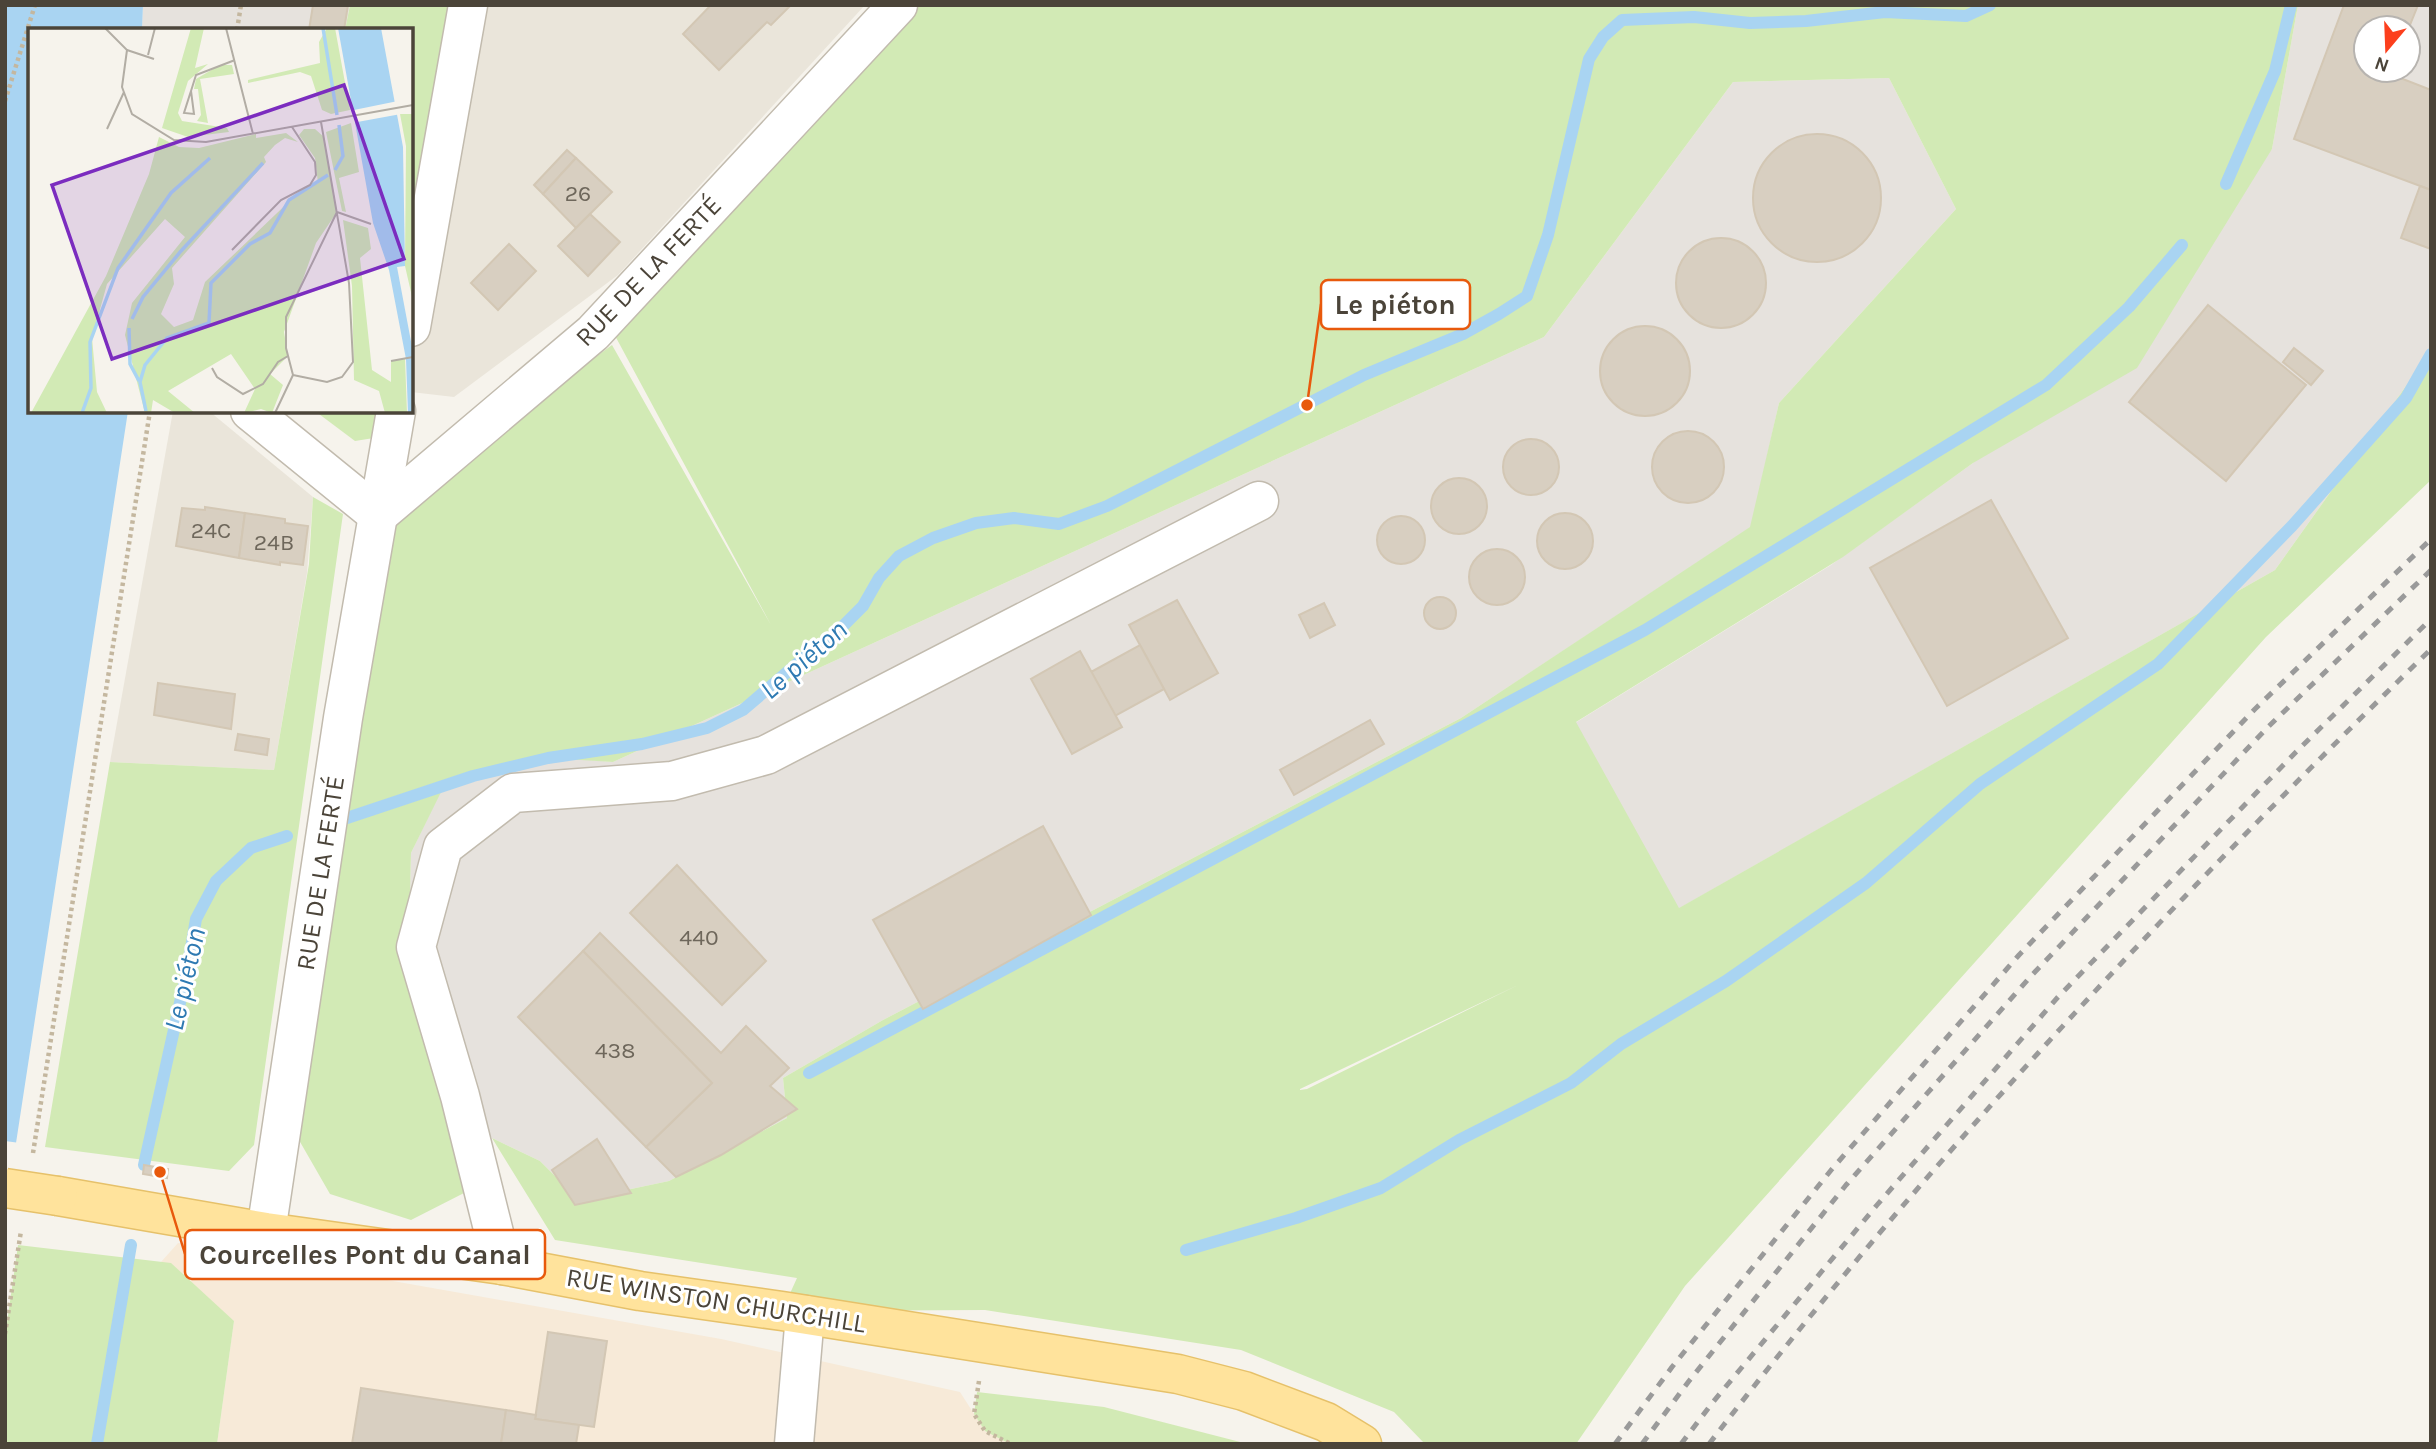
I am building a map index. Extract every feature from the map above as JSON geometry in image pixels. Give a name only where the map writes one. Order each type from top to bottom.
[{"type":"main road","name":"RUE WINSTON CHURCHILL","points":[[20,1191],[266,1232],[502,1265],[640,1291],[1178,1374],[1244,1391],[1326,1422],[1362,1444]]},
{"type":"street","points":[[413,316],[468,5]]},
{"type":"street","name":"RUE DE LA FERTÉ","points":[[266,1232],[343,718],[378,515],[593,333],[898,5]]},
{"type":"street","points":[[252,413],[378,515],[396,413]]},
{"type":"street","points":[[502,1265],[460,1096],[416,947],[443,847],[513,793],[671,781],[766,755],[1259,501]]},
{"type":"street","points":[[793,1444],[805,1315]]},
{"type":"path","points":[[5,101],[35,5]]},
{"type":"path","points":[[237,28],[241,5]]},
{"type":"path","points":[[5,1334],[20,1191],[150,413]]},
{"type":"path","points":[[984,1343],[974,1414],[985,1431],[1011,1444]]},
{"type":"shaded area","points":[[143,5],[350,5],[345,28],[142,28]]},
{"type":"shaded area","points":[[468,5],[865,5],[618,275],[454,397],[413,392],[413,316]]},
{"type":"shaded area","points":[[2298,5],[2431,5],[2431,351],[2275,570],[1678,909],[1575,723],[1831,565],[1973,463],[2272,149]]},
{"type":"shaded area","points":[[1889,78],[1956,209],[1779,403],[1751,527],[1461,718],[883,1020],[783,1078],[787,1118],[669,1181],[579,1200],[540,1161],[492,1138],[407,1006],[411,853],[443,786],[523,754],[613,762],[1544,337],[1733,82]]},
{"type":"shaded area","points":[[173,413],[211,413],[313,497],[307,573],[274,770],[110,762]]},
{"type":"shaded area","points":[[178,1243],[721,1339],[960,1392],[985,1431],[1011,1444],[217,1444],[234,1321],[161,1262]]},
{"type":"green space","points":[[350,5],[448,5],[413,224],[413,28],[345,28]]},
{"type":"green space","points":[[873,5],[2298,5],[2272,149],[2137,368],[1973,463],[1843,557],[1576,722],[1679,908],[2275,570],[2431,351],[2431,480],[2266,637],[1685,1286],[1576,1444],[1425,1444],[1394,1412],[1241,1350],[985,1310],[782,1311],[797,1278],[555,1240],[492,1138],[540,1161],[579,1200],[669,1181],[787,1118],[783,1078],[883,1020],[1461,718],[1750,527],[1779,403],[1956,209],[1889,78],[1733,82],[1544,337],[613,762],[548,758],[444,786],[411,853],[408,976],[466,1192],[411,1220],[330,1194],[284,1114],[378,515],[612,345],[771,625],[606,319]],"holes":[[[1518,985],[1307,1089],[1300,1090]]]},
{"type":"green space","points":[[318,413],[384,413],[380,437],[355,441]]},
{"type":"green space","points":[[313,497],[343,514],[254,1145],[229,1171],[45,1147],[110,762],[274,770],[309,564]]},
{"type":"green space","points":[[18,1245],[171,1263],[234,1321],[217,1444],[5,1444],[5,1337]]},
{"type":"green space","points":[[977,1392],[1104,1407],[1248,1444],[1010,1444],[985,1431],[974,1414]]},
{"type":"water","points":[[5,5],[143,5],[142,28],[28,28],[28,413],[128,413],[5,1215]]},
{"type":"pier","points":[[5,1141],[20,1143],[9,1216],[5,1219]]},
{"type":"building","points":[[313,5],[348,5],[344,28],[309,28]]},
{"type":"building","points":[[711,5],[791,5],[771,25],[767,22],[719,70],[683,34]]},
{"type":"building","points":[[2344,5],[2418,5],[2414,14],[2352,14],[2352,84],[2416,84],[2431,90],[2431,190],[2294,139]]},
{"type":"building","points":[[1817,134],[1841,139],[1862,153],[1876,174],[1881,198],[1876,222],[1862,243],[1841,257],[1817,262],[1793,257],[1772,243],[1758,222],[1753,198],[1758,174],[1772,153],[1793,139]]},
{"type":"building","points":[[567,150],[576,158],[543,194],[534,185]]},
{"type":"building","points":[[576,158],[612,192],[576,228],[543,194]]},
{"type":"building","points":[[2420,186],[2431,190],[2431,249],[2401,238]]},
{"type":"building","points":[[590,214],[620,242],[588,276],[558,246]]},
{"type":"building","points":[[1721,238],[1738,242],[1753,251],[1762,266],[1766,283],[1762,300],[1753,315],[1738,324],[1721,328],[1704,324],[1689,315],[1680,300],[1676,283],[1680,266],[1689,251],[1704,242]]},
{"type":"building","points":[[509,244],[536,271],[498,310],[471,283]]},
{"type":"building","points":[[2208,305],[2306,385],[2226,481],[2129,402]]},
{"type":"building","points":[[1645,326],[1662,329],[1677,339],[1687,354],[1690,371],[1687,388],[1677,403],[1662,413],[1645,416],[1628,413],[1613,403],[1603,388],[1600,371],[1603,354],[1613,339],[1628,329]]},
{"type":"building","points":[[2294,348],[2323,371],[2311,385],[2283,362]]},
{"type":"building","points":[[1688,431],[1708,437],[1718,447],[1724,467],[1718,487],[1708,497],[1688,503],[1668,497],[1658,487],[1652,467],[1658,447],[1668,437]]},
{"type":"building","points":[[1531,439],[1542,441],[1551,447],[1557,456],[1557,478],[1551,487],[1542,493],[1531,495],[1520,493],[1511,487],[1505,478],[1503,467],[1505,456],[1511,447],[1520,441]]},
{"type":"building","points":[[1459,478],[1470,480],[1479,486],[1485,495],[1485,517],[1479,526],[1470,532],[1459,534],[1448,532],[1439,526],[1433,517],[1431,506],[1433,495],[1439,486],[1448,480]]},
{"type":"building","points":[[1991,500],[2068,638],[1947,706],[1870,568]]},
{"type":"building","points":[[205,507],[245,513],[239,558],[176,546],[182,508],[205,510]]},
{"type":"building","points":[[245,513],[285,519],[285,523],[308,526],[303,565],[280,562],[280,565],[239,558]]},
{"type":"building","points":[[1565,513],[1576,515],[1585,521],[1591,530],[1591,552],[1585,561],[1576,567],[1565,569],[1554,567],[1545,561],[1539,552],[1537,541],[1539,530],[1545,521],[1554,515]]},
{"type":"building","points":[[1401,516],[1418,523],[1425,540],[1418,557],[1401,564],[1384,557],[1377,540],[1384,523]]},
{"type":"building","points":[[1497,549],[1508,551],[1517,557],[1523,566],[1523,588],[1517,597],[1508,603],[1497,605],[1486,603],[1477,597],[1471,588],[1469,577],[1471,566],[1477,557],[1486,551]]},
{"type":"building","points":[[1440,597],[1451,602],[1456,613],[1451,624],[1440,629],[1429,624],[1424,613],[1429,602]]},
{"type":"building","points":[[1177,600],[1218,673],[1170,700],[1129,625]]},
{"type":"building","points":[[1324,603],[1335,625],[1310,638],[1299,615]]},
{"type":"building","points":[[1140,645],[1164,689],[1115,716],[1091,672]]},
{"type":"building","points":[[1080,651],[1122,727],[1072,754],[1031,679]]},
{"type":"building","points":[[158,683],[235,694],[231,729],[154,715]]},
{"type":"building","points":[[1370,720],[1384,744],[1294,795],[1280,770]]},
{"type":"building","points":[[238,734],[269,739],[267,755],[235,750]]},
{"type":"building","points":[[1043,826],[1091,915],[923,1009],[873,920]]},
{"type":"building","points":[[677,865],[766,961],[722,1005],[630,913]]},
{"type":"building","points":[[600,933],[721,1053],[746,1026],[789,1068],[770,1086],[797,1109],[721,1155],[676,1177],[646,1147],[712,1083],[583,951]]},
{"type":"building","points":[[583,951],[712,1083],[646,1147],[518,1017]]},
{"type":"building","points":[[597,1139],[631,1193],[575,1205],[552,1170]]},
{"type":"building","points":[[144,1165],[168,1169],[167,1178],[143,1174]]},
{"type":"building","points":[[548,1332],[607,1341],[594,1427],[535,1419]]},
{"type":"building","points":[[361,1388],[506,1410],[501,1444],[352,1444]]},
{"type":"building","points":[[506,1410],[536,1415],[535,1419],[579,1425],[576,1444],[501,1444]]},
{"type":"waterway","name":"Le piéton","points":[[347,818],[473,776],[548,758],[642,744],[707,728],[743,710],[806,656],[824,645],[863,606],[879,578],[899,556],[933,538],[976,523],[1014,518],[1059,524],[1107,506],[1364,375],[1463,334],[1499,314],[1527,296],[1548,235],[1589,59],[1603,37],[1622,20],[1694,17],[1750,23],[1806,21],[1885,12],[1966,16],[1990,5]]},
{"type":"waterway","points":[[2226,184],[2275,71],[2291,5]]},
{"type":"waterway","points":[[809,1073],[1645,630],[2046,385],[2129,307],[2182,245]]},
{"type":"waterway","points":[[1186,1250],[1296,1218],[1381,1188],[1459,1140],[1571,1083],[1621,1044],[1726,981],[1866,883],[1980,784],[2158,664],[2292,526],[2406,398],[2431,354]]},
{"type":"waterway","name":"Le piéton","points":[[144,1165],[196,919],[216,881],[251,848],[287,836]]},
{"type":"waterway","name":"Le piéton","points":[[97,1444],[131,1245]]},
{"type":"railway","points":[[1615,1444],[1672,1367],[1832,1169],[2019,955],[2255,709],[2431,539]]},
{"type":"railway","points":[[1642,1444],[1846,1185],[2032,975],[2268,727],[2431,570]]},
{"type":"railway","points":[[1681,1444],[1877,1205],[2058,997],[2296,752],[2431,619]]},
{"type":"railway","points":[[1709,1444],[1878,1235],[2056,1034],[2241,839],[2431,649]]},
{"type":"place","name":"Le piéton","points":[[1307,405]]},
{"type":"place","name":"Courcelles Pont du Canal","points":[[160,1172]]}]
